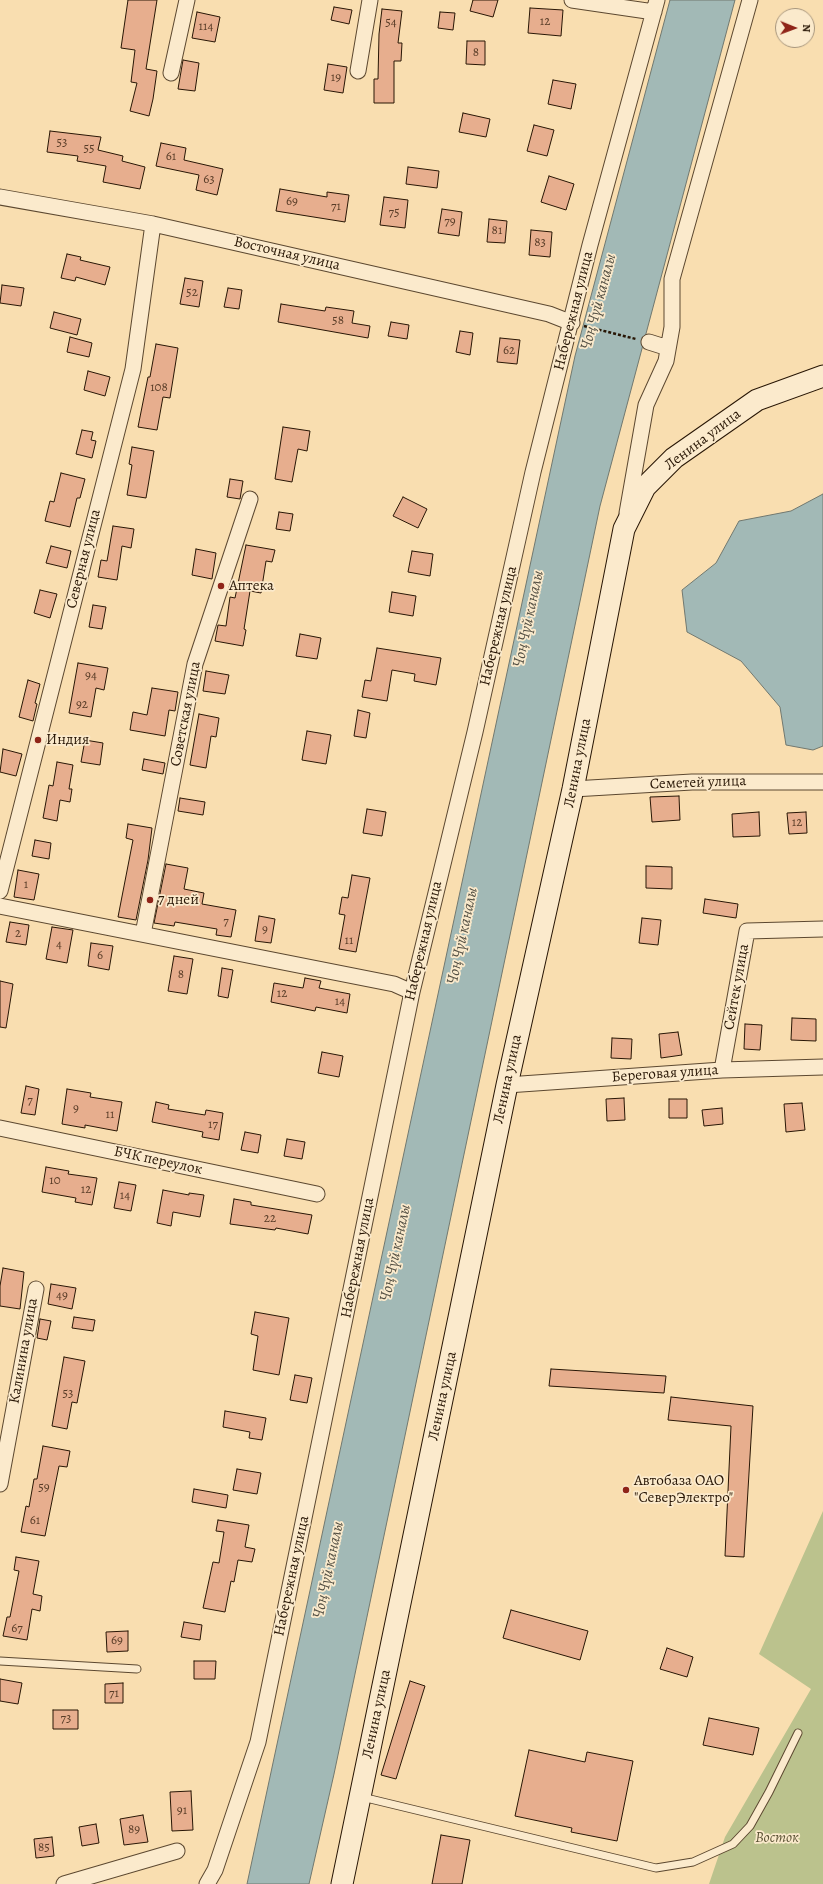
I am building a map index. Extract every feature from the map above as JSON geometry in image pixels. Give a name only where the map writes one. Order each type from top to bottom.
[{"type":"street","points":[[171,73],[187,0]]},
{"type":"street","points":[[358,71],[370,0]]},
{"type":"street","points":[[572,0],[655,6]]},
{"type":"street","points":[[624,530],[646,405],[666,361],[672,327],[672,279],[750,0]]},
{"type":"street","name":"Набережная улица","points":[[207,1884],[215,1870],[258,1742],[412,992],[475,732],[533,472],[572,323],[590,245],[655,6]]},
{"type":"street","name":"Восточная улица","points":[[0,197],[153,224],[549,314],[572,323]]},
{"type":"street","name":"Северная улица","points":[[0,891],[133,369],[153,224]]},
{"type":"street","points":[[649,342],[668,348]]},
{"type":"street","name":"Ленина улица","points":[[342,1884],[507,1085],[573,790],[624,530],[645,487],[674,458],[757,400],[823,376]]},
{"type":"street","name":"Советская улица","points":[[143,934],[195,664],[250,499]]},
{"type":"street","name":"Семетей улица","points":[[573,790],[692,782],[823,782]]},
{"type":"street","points":[[0,906],[394,984],[412,992]]},
{"type":"street","name":"Сейтек улица","points":[[722,1070],[747,931],[823,929]]},
{"type":"street","name":"Береговая улица","points":[[507,1085],[722,1070],[823,1066]]},
{"type":"street","name":"БЧК переулок","points":[[0,1128],[317,1194]]},
{"type":"street","name":"Калинина улица","points":[[0,1484],[36,1289]]},
{"type":"street","points":[[64,1884],[177,1851]]},
{"type":"lane","points":[[0,1661],[137,1669]]},
{"type":"lane","points":[[360,1797],[656,1868],[693,1862],[734,1844],[750,1826],[769,1792],[798,1733]]},
{"type":"path","points":[[572,323],[649,342]]},
{"type":"green space","name":"Восток","points":[[823,1511],[823,1884],[709,1884],[725,1837],[811,1689],[759,1654]]},
{"type":"water","name":"Чоң Чүй каналы","points":[[670,0],[735,0],[600,506],[334,1774],[309,1884],[247,1884],[575,356]]},
{"type":"water","points":[[823,494],[823,746],[813,750],[786,745],[780,707],[741,661],[687,632],[682,590],[716,563],[739,521],[791,511]]},
{"type":"building","points":[[128,0],[157,0],[146,69],[157,71],[149,116],[130,111],[137,83],[131,82],[135,50],[121,48]]},
{"type":"building","points":[[473,0],[498,0],[493,17],[470,11]]},
{"type":"building","points":[[334,7],[352,10],[349,24],[331,20]]},
{"type":"building","points":[[530,8],[563,10],[561,36],[528,33]]},
{"type":"building","points":[[382,9],[402,11],[398,43],[402,43],[401,61],[394,61],[394,103],[374,103],[374,79],[378,79],[379,34]]},
{"type":"building","points":[[197,12],[220,17],[215,42],[192,38]]},
{"type":"building","points":[[440,12],[455,13],[453,30],[438,28]]},
{"type":"building","points":[[467,41],[485,41],[485,65],[466,64]]},
{"type":"building","points":[[183,60],[199,63],[195,91],[178,89]]},
{"type":"building","points":[[328,64],[347,67],[343,93],[324,90]]},
{"type":"building","points":[[553,80],[576,84],[571,109],[548,104]]},
{"type":"building","points":[[463,113],[490,119],[486,137],[459,132]]},
{"type":"building","points":[[534,125],[554,130],[547,156],[527,151]]},
{"type":"building","points":[[50,131],[101,137],[98,150],[123,156],[122,161],[145,167],[140,189],[103,182],[106,166],[77,161],[78,156],[47,152]]},
{"type":"building","points":[[161,143],[186,148],[184,160],[223,169],[217,195],[196,190],[199,175],[156,166]]},
{"type":"building","points":[[408,167],[439,171],[437,188],[406,184]]},
{"type":"building","points":[[549,176],[574,184],[566,210],[541,202]]},
{"type":"building","points":[[280,189],[327,197],[327,192],[349,195],[345,222],[276,211]]},
{"type":"building","points":[[384,197],[408,200],[405,228],[380,225]]},
{"type":"building","points":[[442,209],[462,212],[459,236],[438,233]]},
{"type":"building","points":[[489,219],[507,221],[505,243],[487,242]]},
{"type":"building","points":[[531,230],[552,232],[550,257],[529,255]]},
{"type":"building","points":[[67,254],[81,257],[80,260],[110,267],[105,285],[76,277],[75,281],[61,278]]},
{"type":"building","points":[[185,278],[203,281],[199,307],[180,304]]},
{"type":"building","points":[[2,285],[24,288],[21,306],[0,303]]},
{"type":"building","points":[[228,288],[242,290],[239,309],[224,307]]},
{"type":"building","points":[[281,304],[325,311],[326,307],[354,311],[352,323],[370,326],[368,338],[278,322]]},
{"type":"building","points":[[54,312],[81,319],[77,335],[50,328]]},
{"type":"building","points":[[391,322],[409,325],[407,339],[388,336]]},
{"type":"building","points":[[460,331],[473,333],[470,355],[456,352]]},
{"type":"building","points":[[70,337],[92,343],[89,357],[67,352]]},
{"type":"building","points":[[500,338],[520,340],[517,364],[497,362]]},
{"type":"building","points":[[156,344],[178,348],[170,398],[163,397],[157,430],[138,427]]},
{"type":"building","points":[[88,371],[110,377],[105,396],[84,390]]},
{"type":"building","points":[[283,427],[310,431],[307,451],[298,449],[292,482],[275,479]]},
{"type":"building","points":[[82,430],[93,432],[91,440],[96,441],[92,458],[76,454]]},
{"type":"building","points":[[132,447],[154,451],[146,498],[127,495],[132,465],[129,464]]},
{"type":"building","points":[[61,473],[85,479],[80,498],[77,498],[70,527],[45,521],[50,501],[54,502]]},
{"type":"building","points":[[230,479],[243,481],[240,499],[227,497]]},
{"type":"building","points":[[403,497],[427,509],[418,528],[393,516]]},
{"type":"building","points":[[279,512],[293,514],[290,531],[276,529]]},
{"type":"building","points":[[113,526],[134,529],[131,548],[122,546],[117,580],[98,577],[101,560],[107,561]]},
{"type":"building","points":[[246,545],[275,550],[272,562],[266,561],[261,593],[250,591],[243,646],[215,641],[218,625],[226,626],[230,597],[235,598]]},
{"type":"building","points":[[51,546],[71,551],[67,568],[46,563]]},
{"type":"building","points":[[196,549],[216,553],[212,579],[192,575]]},
{"type":"building","points":[[412,551],[433,554],[430,576],[408,572]]},
{"type":"building","points":[[40,590],[57,594],[50,618],[34,613]]},
{"type":"building","points":[[392,592],[416,596],[413,616],[389,612]]},
{"type":"building","points":[[93,605],[106,607],[102,629],[89,627]]},
{"type":"building","points":[[300,634],[321,638],[317,659],[296,656]]},
{"type":"building","points":[[377,648],[441,658],[436,685],[414,681],[415,674],[392,670],[387,701],[362,697],[365,680],[371,681]]},
{"type":"building","points":[[78,663],[108,668],[104,690],[96,688],[91,717],[69,713]]},
{"type":"building","points":[[206,671],[229,675],[225,694],[203,691]]},
{"type":"building","points":[[28,680],[40,684],[35,703],[37,704],[33,721],[19,717]]},
{"type":"building","points":[[152,688],[178,692],[175,711],[169,710],[165,736],[130,730],[133,712],[147,715]]},
{"type":"building","points":[[358,710],[370,713],[366,738],[354,736]]},
{"type":"building","points":[[199,714],[219,718],[216,737],[211,736],[206,768],[190,765]]},
{"type":"building","points":[[307,731],[331,735],[326,764],[302,760]]},
{"type":"building","points":[[85,740],[103,743],[100,765],[81,762]]},
{"type":"building","points":[[3,749],[22,754],[16,776],[0,772]]},
{"type":"building","points":[[144,759],[165,763],[163,774],[142,770]]},
{"type":"building","points":[[57,762],[73,765],[69,789],[72,789],[70,802],[60,800],[57,821],[43,818],[49,785],[53,786]]},
{"type":"building","points":[[679,796],[680,820],[652,822],[650,797]]},
{"type":"building","points":[[180,798],[205,802],[203,815],[178,811]]},
{"type":"building","points":[[367,809],[386,812],[382,836],[363,833]]},
{"type":"building","points":[[759,812],[760,836],[733,837],[732,814]]},
{"type":"building","points":[[806,812],[807,833],[789,834],[787,813]]},
{"type":"building","points":[[128,824],[152,828],[148,860],[136,920],[118,917],[133,840],[126,838]]},
{"type":"building","points":[[35,840],[51,843],[49,859],[32,856]]},
{"type":"building","points":[[166,864],[188,868],[184,889],[204,893],[202,904],[236,910],[231,937],[216,935],[217,929],[175,922],[174,926],[154,923]]},
{"type":"building","points":[[646,866],[672,867],[672,889],[646,888]]},
{"type":"building","points":[[18,870],[39,874],[34,900],[14,897]]},
{"type":"building","points":[[352,875],[370,878],[356,952],[339,949],[345,915],[339,914],[342,897],[348,898]]},
{"type":"building","points":[[705,899],[738,904],[736,918],[703,913]]},
{"type":"building","points":[[259,916],[275,919],[271,943],[255,941]]},
{"type":"building","points":[[642,918],[661,920],[658,945],[639,943]]},
{"type":"building","points":[[10,922],[29,925],[26,945],[6,942]]},
{"type":"building","points":[[52,927],[73,930],[67,963],[46,959]]},
{"type":"building","points":[[91,943],[113,946],[109,970],[88,966]]},
{"type":"building","points":[[174,956],[193,959],[187,994],[168,991]]},
{"type":"building","points":[[222,968],[233,970],[228,998],[218,996]]},
{"type":"building","points":[[305,978],[321,981],[319,988],[350,994],[347,1013],[316,1007],[315,1011],[271,1002],[274,983],[303,988]]},
{"type":"building","points":[[0,981],[13,984],[6,1028],[0,1027]]},
{"type":"building","points":[[792,1018],[816,1019],[816,1041],[791,1040]]},
{"type":"building","points":[[745,1024],[762,1025],[760,1050],[744,1049]]},
{"type":"building","points":[[678,1032],[682,1055],[661,1058],[659,1034]]},
{"type":"building","points":[[612,1038],[632,1039],[631,1059],[611,1058]]},
{"type":"building","points":[[322,1052],[343,1056],[339,1077],[318,1073]]},
{"type":"building","points":[[26,1086],[39,1089],[35,1115],[21,1113]]},
{"type":"building","points":[[67,1089],[91,1093],[90,1097],[122,1102],[117,1131],[85,1125],[85,1128],[62,1124]]},
{"type":"building","points":[[624,1098],[625,1120],[607,1121],[606,1099]]},
{"type":"building","points":[[669,1099],[687,1099],[687,1118],[669,1118]]},
{"type":"building","points":[[156,1102],[169,1105],[168,1109],[205,1115],[206,1110],[223,1113],[219,1140],[202,1137],[203,1132],[152,1122]]},
{"type":"building","points":[[802,1103],[805,1130],[786,1132],[784,1104]]},
{"type":"building","points":[[722,1108],[723,1124],[704,1126],[702,1110]]},
{"type":"building","points":[[245,1132],[261,1135],[258,1153],[241,1150]]},
{"type":"building","points":[[287,1139],[305,1142],[302,1159],[284,1156]]},
{"type":"building","points":[[46,1167],[69,1171],[68,1174],[97,1178],[92,1205],[75,1202],[76,1198],[42,1192]]},
{"type":"building","points":[[119,1182],[136,1185],[131,1211],[114,1208]]},
{"type":"building","points":[[163,1190],[189,1195],[189,1193],[204,1195],[200,1217],[173,1212],[171,1226],[157,1223]]},
{"type":"building","points":[[234,1199],[251,1202],[251,1205],[312,1215],[308,1234],[276,1228],[275,1230],[230,1224]]},
{"type":"building","points":[[3,1268],[24,1272],[20,1309],[0,1306],[0,1286]]},
{"type":"building","points":[[51,1284],[76,1288],[72,1309],[48,1304]]},
{"type":"building","points":[[255,1312],[289,1318],[279,1375],[253,1370],[258,1336],[251,1334]]},
{"type":"building","points":[[74,1317],[95,1320],[93,1331],[72,1328]]},
{"type":"building","points":[[40,1319],[51,1321],[47,1340],[37,1338]]},
{"type":"building","points":[[64,1357],[85,1361],[77,1403],[72,1402],[67,1429],[52,1426]]},
{"type":"building","points":[[551,1369],[666,1376],[664,1393],[549,1386]]},
{"type":"building","points":[[295,1375],[312,1378],[307,1403],[290,1400]]},
{"type":"building","points":[[671,1397],[753,1406],[744,1557],[725,1556],[731,1426],[668,1420]]},
{"type":"building","points":[[225,1411],[266,1418],[262,1440],[249,1438],[250,1432],[223,1427]]},
{"type":"building","points":[[43,1446],[70,1451],[67,1467],[59,1466],[45,1536],[21,1532],[26,1506],[29,1507],[34,1479],[37,1479]]},
{"type":"building","points":[[237,1469],[261,1473],[257,1494],[233,1490]]},
{"type":"building","points":[[194,1489],[228,1495],[226,1508],[192,1502]]},
{"type":"building","points":[[218,1520],[249,1525],[245,1547],[255,1549],[252,1562],[238,1560],[234,1582],[231,1581],[225,1612],[203,1608],[213,1562],[219,1563],[224,1532],[216,1531]]},
{"type":"building","points":[[16,1557],[39,1561],[33,1594],[42,1596],[40,1611],[32,1609],[27,1640],[3,1636],[7,1617],[10,1617],[19,1571],[14,1570]]},
{"type":"building","points":[[511,1610],[588,1631],[580,1660],[503,1638]]},
{"type":"building","points":[[184,1622],[202,1625],[200,1640],[181,1637]]},
{"type":"building","points":[[128,1631],[128,1651],[107,1652],[106,1632]]},
{"type":"building","points":[[667,1648],[693,1657],[687,1677],[660,1669]]},
{"type":"building","points":[[194,1661],[216,1661],[215,1679],[194,1679]]},
{"type":"building","points":[[0,1679],[22,1683],[18,1704],[0,1701]]},
{"type":"building","points":[[410,1681],[425,1686],[396,1779],[381,1775]]},
{"type":"building","points":[[123,1683],[123,1703],[105,1703],[105,1684]]},
{"type":"building","points":[[53,1710],[78,1710],[78,1729],[53,1729]]},
{"type":"building","points":[[709,1718],[759,1728],[753,1755],[703,1745]]},
{"type":"building","points":[[529,1750],[585,1762],[587,1752],[633,1761],[617,1841],[571,1832],[572,1828],[515,1816]]},
{"type":"building","points":[[191,1791],[193,1830],[172,1831],[170,1792]]},
{"type":"building","points":[[143,1815],[148,1842],[124,1845],[120,1819]]},
{"type":"building","points":[[96,1824],[99,1843],[82,1846],[79,1827]]},
{"type":"building","points":[[441,1835],[470,1840],[462,1884],[432,1884]]},
{"type":"building","points":[[52,1837],[54,1856],[36,1858],[34,1839]]},
{"type":"place","name":"Аптека","points":[[221,586]]},
{"type":"place","name":"Индия","points":[[38,740]]},
{"type":"place","name":"7 дней","points":[[150,900]]},
{"type":"place","name":"Автобаза ОАО \"СеверЭлектро\"","points":[[626,1490]]}]
